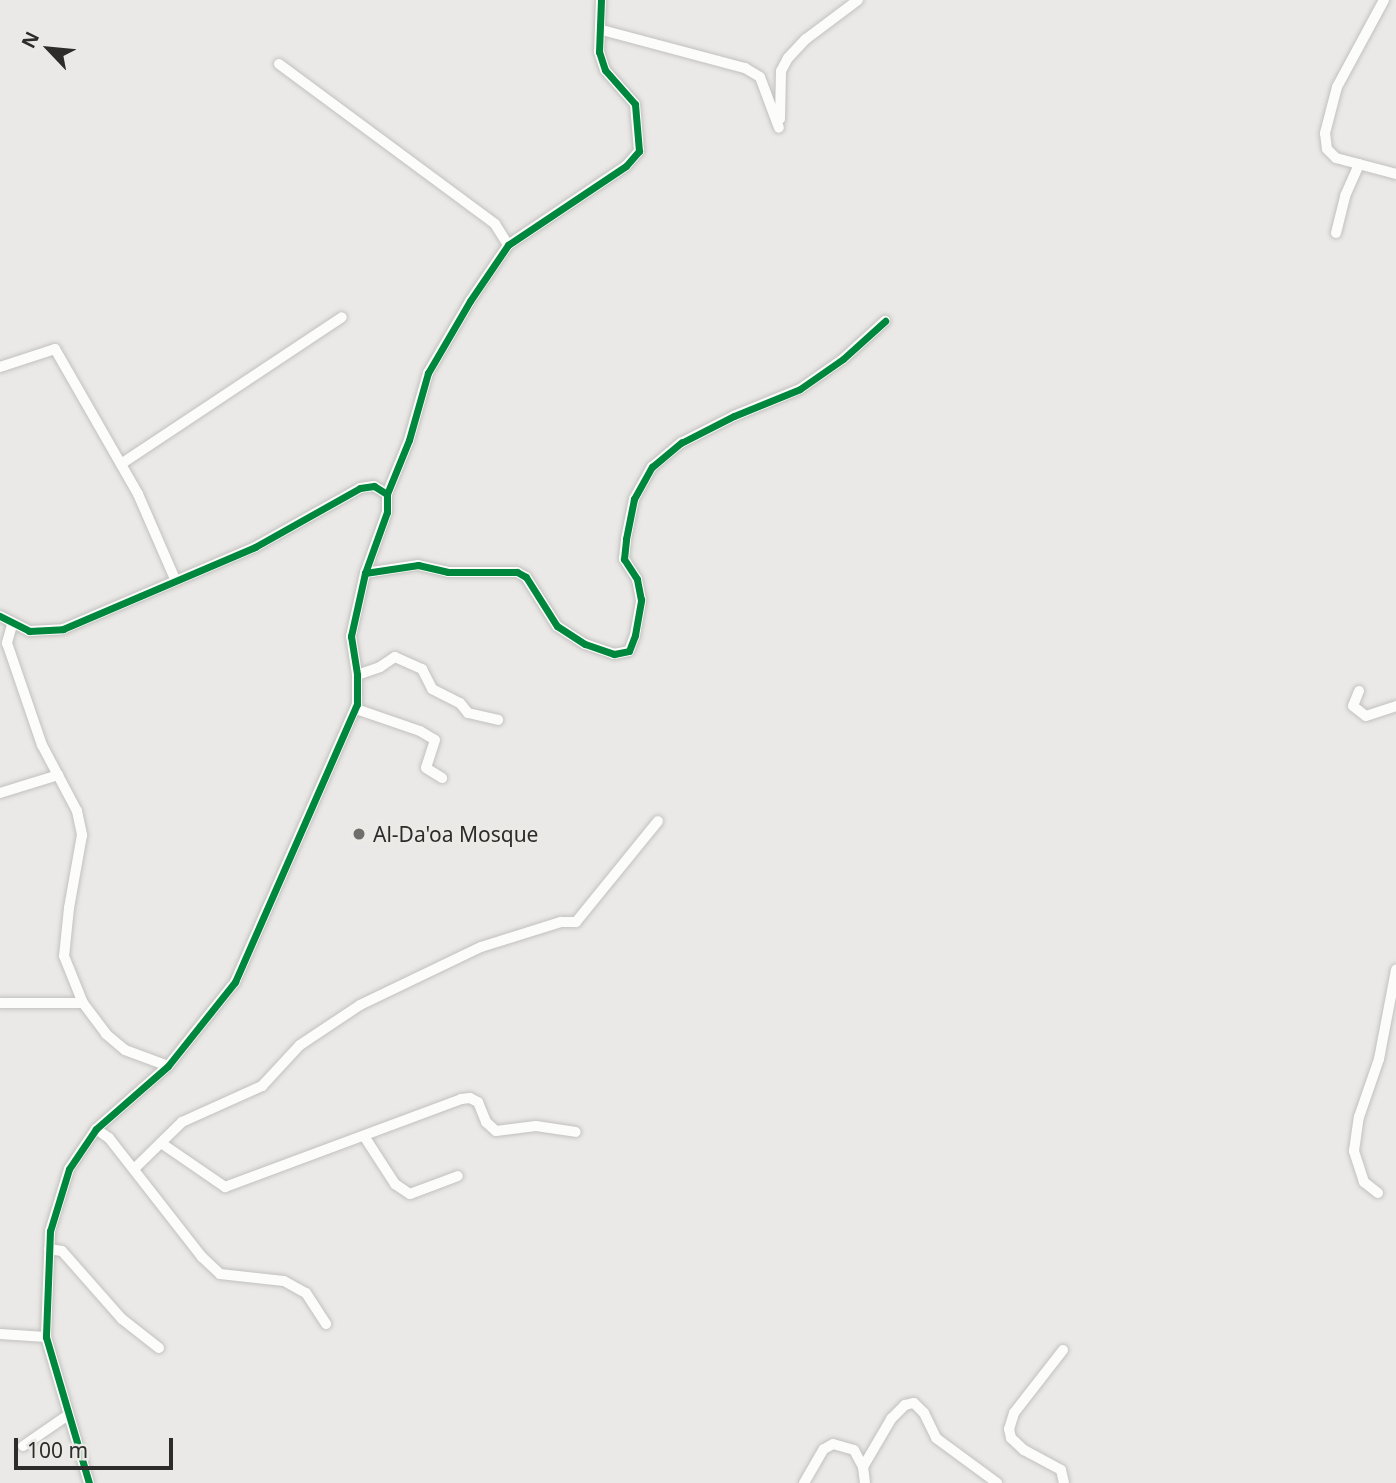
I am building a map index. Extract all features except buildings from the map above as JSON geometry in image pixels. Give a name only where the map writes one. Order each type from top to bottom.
[{"type":"street","points":[[89,1483],[46,1337],[50,1231],[69,1169],[96,1129],[167,1066],[235,982],[356,709],[357,675],[351,636],[365,573],[387,512],[387,494],[409,440],[428,373],[470,301],[508,245],[626,166],[639,151],[635,104],[605,70],[600,52],[601,0]]},
{"type":"street","points":[[602,30],[745,68],[760,77],[779,128],[781,71],[788,58],[806,39],[858,0]]},
{"type":"street","points":[[1384,0],[1338,86],[1325,133],[1327,149],[1336,158],[1396,174]]},
{"type":"street","points":[[279,64],[495,224],[508,245]]},
{"type":"street","points":[[1336,233],[1345,196],[1359,164]]},
{"type":"street","points":[[121,464],[342,317]]},
{"type":"street","points":[[365,573],[418,565],[448,572],[517,572],[526,577],[557,626],[585,644],[614,654],[629,650],[635,635],[641,600],[637,579],[624,559],[626,539],[634,499],[652,467],[681,443],[734,416],[800,389],[843,359],[885,321]]},
{"type":"street","points":[[0,367],[55,349],[138,494],[175,579]]},
{"type":"street","points":[[0,616],[12,625],[29,631],[63,629],[255,547],[359,488],[373,486],[387,494]]},
{"type":"street","points":[[12,625],[7,643],[42,745],[77,811],[82,835],[69,908],[64,956],[83,1003],[106,1034],[125,1050],[167,1066]]},
{"type":"street","points":[[357,675],[380,667],[395,657],[422,669],[432,689],[460,703],[468,713],[498,720]]},
{"type":"street","points":[[1359,691],[1353,706],[1366,716],[1396,706]]},
{"type":"street","points":[[356,709],[420,731],[435,740],[426,768],[442,778]]},
{"type":"street","points":[[0,793],[58,775]]},
{"type":"street","points":[[135,1168],[183,1122],[262,1086],[300,1045],[360,1006],[481,947],[561,922],[576,922],[658,821]]},
{"type":"street","points":[[1378,1193],[1364,1182],[1354,1151],[1359,1117],[1393,1007],[1396,970]]},
{"type":"street","points":[[0,1003],[83,1003]]},
{"type":"street","points":[[161,1143],[225,1187],[470,1098],[478,1102],[486,1122],[496,1131],[536,1126],[576,1132]]},
{"type":"street","points":[[96,1129],[109,1138],[135,1168],[202,1257],[220,1274],[284,1281],[306,1293],[326,1324]]},
{"type":"street","points":[[364,1136],[395,1184],[410,1194],[458,1176]]},
{"type":"street","points":[[49,1249],[62,1251],[122,1319],[159,1348]]},
{"type":"street","points":[[0,1334],[46,1337]]},
{"type":"street","points":[[1063,1350],[1014,1413],[1009,1429],[1011,1438],[1024,1450],[1060,1470],[1064,1483]]},
{"type":"street","points":[[863,1467],[891,1419],[905,1405],[914,1403],[924,1413],[936,1438],[997,1483]]},
{"type":"street","points":[[23,1446],[68,1415]]},
{"type":"street","points":[[804,1483],[824,1449],[832,1444],[854,1450],[863,1467],[865,1483]]},
{"type":"cycle path","points":[[387,494],[409,440],[428,373],[470,301],[508,245],[626,166],[639,151],[635,104],[605,70],[599,52],[601,0]]},
{"type":"cycle path","points":[[365,573],[418,565],[448,572],[517,572],[526,577],[557,626],[585,644],[614,654],[629,651],[635,635],[641,600],[637,579],[624,559],[626,539],[634,499],[652,467],[681,443],[734,416],[800,389],[843,359],[885,321]]},
{"type":"cycle path","points":[[0,616],[29,631],[63,629],[255,547],[360,488],[374,486],[387,494],[387,512],[365,573],[351,636],[357,675],[357,704],[235,982],[168,1066],[96,1129],[69,1169],[50,1231],[46,1337],[89,1483]]},
{"type":"place","name":"Al-Da'oa Mosque","points":[[359,834]]}]
